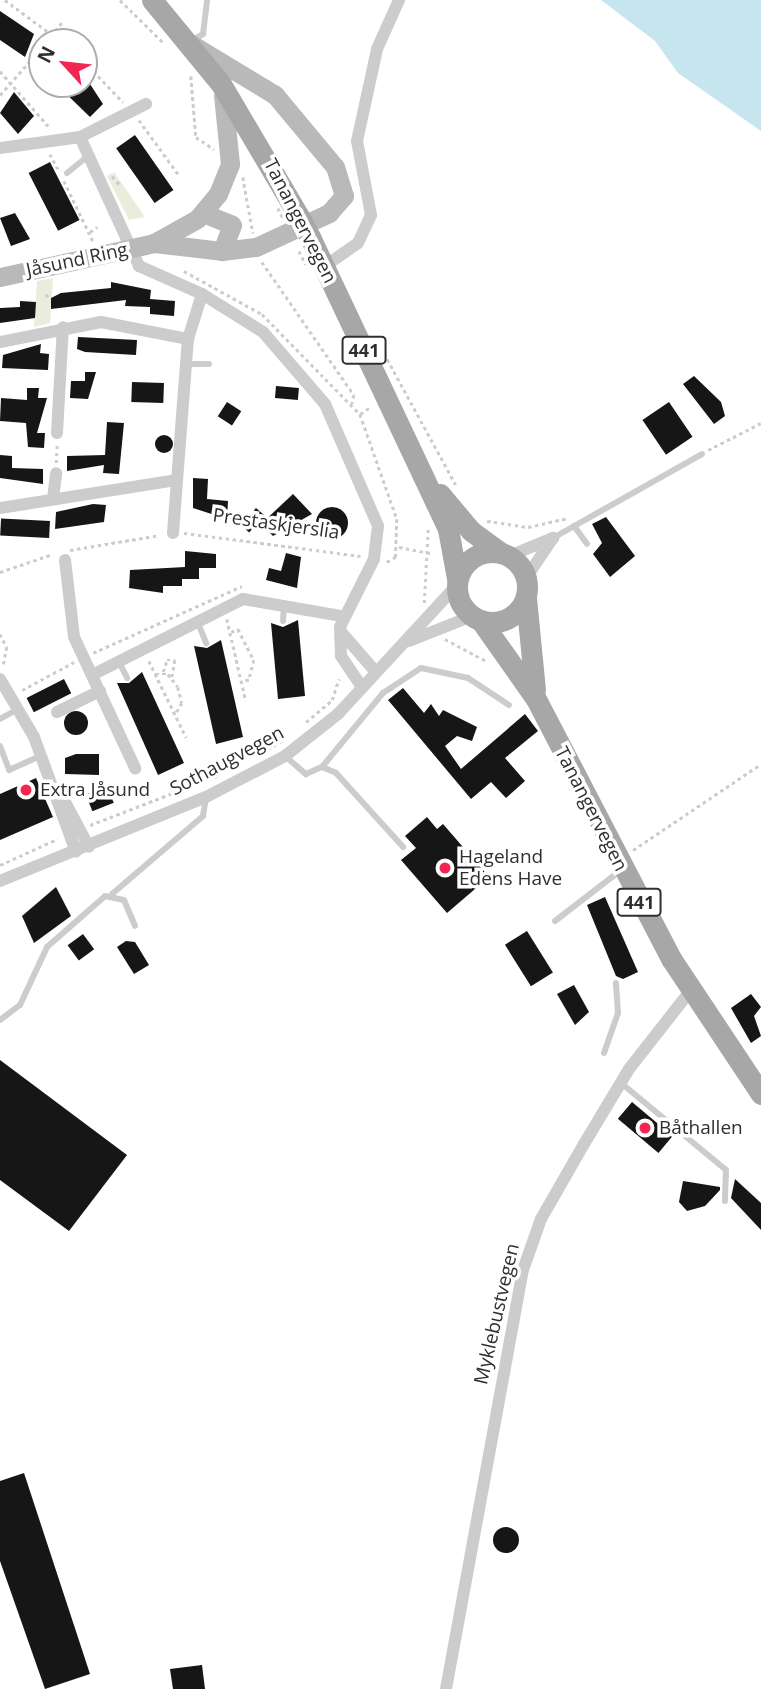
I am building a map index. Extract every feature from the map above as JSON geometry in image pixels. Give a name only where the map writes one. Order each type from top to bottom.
[{"type":"main road","name":"Tanangervegen","points":[[152,0],[221,84],[306,229],[417,461],[454,550],[457,582]]},
{"type":"main road","name":"Jåsund Ring","points":[[154,243],[222,251],[256,247],[337,208],[344,184],[275,95],[189,43]]},
{"type":"main road","name":"Jåsund Ring","points":[[0,277],[154,243],[203,213],[223,184],[232,152],[221,84]]},
{"type":"main road","points":[[203,213],[232,225],[222,251]]},
{"type":"main road","name":"Tanangervegen","points":[[417,461],[455,514],[505,554]]},
{"type":"main road","points":[[457,582],[469,559],[505,554]]},
{"type":"main road","name":"441","points":[[505,554],[526,588]]},
{"type":"main road","name":"441","points":[[457,582],[477,619]]},
{"type":"main road","name":"Tanangervegen","points":[[526,588],[537,699]]},
{"type":"main road","points":[[477,619],[503,621],[526,588]]},
{"type":"main road","name":"Tanangervegen","points":[[477,619],[537,699],[618,864],[691,990],[761,1094]]},
{"type":"street","points":[[325,266],[358,243],[372,215],[356,141],[377,49],[399,0]]},
{"type":"street","points":[[0,148],[80,137],[146,104]]},
{"type":"street","points":[[80,137],[130,249],[145,271],[202,295],[263,332],[325,404],[373,510],[374,559],[341,622],[341,656],[361,686]]},
{"type":"street","points":[[173,533],[188,339],[202,295]]},
{"type":"street","points":[[0,342],[63,327],[117,323],[188,339]]},
{"type":"street","points":[[57,433],[63,327]]},
{"type":"street","points":[[53,499],[56,473]]},
{"type":"street","points":[[0,508],[176,481]]},
{"type":"street","points":[[505,554],[553,538]]},
{"type":"street","points":[[526,588],[553,538]]},
{"type":"street","points":[[65,560],[74,637],[94,674],[135,768]]},
{"type":"street","name":"Sothaugvegen","points":[[0,881],[89,847],[206,797],[285,756],[361,686],[457,582]]},
{"type":"street","points":[[94,674],[256,597],[284,603],[341,622]]},
{"type":"street","name":"Sothaugvegen","points":[[402,644],[477,619]]},
{"type":"street","points":[[341,622],[352,651],[374,670]]},
{"type":"street","points":[[0,679],[12,695],[42,755],[56,788],[76,852]]},
{"type":"street","points":[[57,712],[100,691]]},
{"type":"street","points":[[56,788],[89,847]]},
{"type":"street","name":"Myklebustvegen","points":[[446,1689],[523,1270],[541,1219],[621,1083],[691,990]]},
{"type":"lane","points":[[189,43],[203,34],[207,0]]},
{"type":"lane","points":[[67,173],[88,156]]},
{"type":"lane","points":[[187,364],[209,364]]},
{"type":"lane","points":[[553,538],[702,454]]},
{"type":"lane","points":[[574,526],[587,544]]},
{"type":"lane","points":[[283,621],[284,603]]},
{"type":"lane","points":[[198,623],[206,643]]},
{"type":"lane","points":[[119,662],[127,678]]},
{"type":"lane","points":[[285,756],[306,774],[322,767],[383,693],[421,668],[468,678],[509,705]]},
{"type":"lane","points":[[0,719],[19,708]]},
{"type":"lane","points":[[0,746],[9,770],[42,755]]},
{"type":"lane","points":[[322,767],[347,783],[403,847]]},
{"type":"lane","points":[[0,1020],[20,1005],[47,947],[203,816],[206,797]]},
{"type":"lane","points":[[555,921],[618,864]]},
{"type":"lane","points":[[112,894],[128,906],[135,926]]},
{"type":"lane","points":[[604,1053],[618,1013],[616,983]]},
{"type":"lane","points":[[621,1083],[726,1170],[726,1201]]},
{"type":"path","points":[[5,0],[45,28]]},
{"type":"path","points":[[120,0],[167,46]]},
{"type":"path","points":[[58,28],[64,20]]},
{"type":"path","points":[[0,95],[28,65]]},
{"type":"path","points":[[188,70],[196,95],[196,137],[222,150]]},
{"type":"path","points":[[0,71],[62,141]]},
{"type":"path","points":[[50,154],[94,244]]},
{"type":"path","points":[[241,166],[256,247],[355,395],[352,404]]},
{"type":"path","points":[[90,232],[97,227]]},
{"type":"path","points":[[46,295],[49,299]]},
{"type":"path","points":[[384,353],[458,488]]},
{"type":"path","points":[[365,395],[377,414]]},
{"type":"path","points":[[360,414],[372,406]]},
{"type":"path","points":[[702,454],[761,423]]},
{"type":"path","points":[[56,473],[57,433]]},
{"type":"path","points":[[427,609],[421,589],[430,554],[428,515]]},
{"type":"path","points":[[480,518],[528,527],[585,520]]},
{"type":"path","name":"Prestaskjerslia","points":[[0,572],[89,545],[173,533],[230,535],[374,559]]},
{"type":"path","points":[[398,547],[430,554]]},
{"type":"path","points":[[12,695],[222,590],[237,584],[251,589]]},
{"type":"path","points":[[222,590],[246,701]]},
{"type":"path","points":[[230,632],[238,629],[254,660],[249,680],[242,682]]},
{"type":"path","points":[[135,633],[186,737]]},
{"type":"path","points":[[0,634],[7,655],[1,670]]},
{"type":"path","points":[[163,672],[167,660],[175,660],[172,677]]},
{"type":"path","points":[[155,674],[163,672],[172,677],[181,695],[176,715]]},
{"type":"path","points":[[297,729],[332,700],[339,679]]},
{"type":"path","points":[[257,755],[288,737]]},
{"type":"path","points":[[618,864],[761,764]]},
{"type":"path","points":[[89,825],[223,773]]},
{"type":"path","points":[[0,865],[63,835]]},
{"type":"green space","points":[[114,172],[145,217],[129,220],[107,176]]},
{"type":"green space","points":[[53,278],[50,323],[34,327],[37,281]]},
{"type":"water","points":[[601,0],[761,0],[761,131],[678,73],[655,41]]},
{"type":"building","points":[[0,11],[28,30],[28,49],[25,57],[0,40]]},
{"type":"building","points":[[14,92],[34,116],[18,134],[0,113]]},
{"type":"building","points":[[98,96],[103,104],[90,117],[70,98]]},
{"type":"building","points":[[135,135],[173,190],[155,203],[116,148]]},
{"type":"building","points":[[50,162],[80,220],[58,231],[29,173]]},
{"type":"building","points":[[15,213],[30,239],[11,246],[0,218]]},
{"type":"building","points":[[111,282],[151,290],[150,299],[175,301],[174,316],[150,314],[150,307],[125,306],[126,300],[51,309],[51,298],[61,293],[111,288]]},
{"type":"building","points":[[20,301],[36,302],[35,318],[0,323],[0,308],[20,307]]},
{"type":"building","points":[[78,337],[137,340],[136,355],[85,352],[77,349]]},
{"type":"building","points":[[41,344],[40,353],[49,354],[48,370],[2,368],[3,355]]},
{"type":"building","points":[[85,372],[96,372],[88,399],[70,398],[71,381],[85,381]]},
{"type":"building","points":[[694,376],[721,402],[725,416],[714,424],[683,384]]},
{"type":"building","points":[[132,382],[164,383],[163,403],[131,402]]},
{"type":"building","points":[[276,386],[299,388],[298,400],[275,398]]},
{"type":"building","points":[[27,388],[39,388],[38,398],[47,398],[37,433],[45,433],[44,448],[28,447],[26,423],[0,421],[1,398],[27,400]]},
{"type":"building","points":[[227,402],[241,411],[232,426],[218,416]]},
{"type":"building","points":[[669,402],[692,437],[666,455],[642,420]]},
{"type":"building","points":[[107,422],[124,423],[119,474],[103,473],[104,465],[67,471],[67,456],[105,455]]},
{"type":"building","points":[[164,435],[170,438],[173,444],[170,450],[164,453],[158,450],[155,444],[158,438]]},
{"type":"building","points":[[0,455],[12,456],[12,468],[43,469],[43,484],[0,478]]},
{"type":"building","points":[[193,478],[208,479],[207,499],[228,501],[227,519],[193,508]]},
{"type":"building","points":[[293,494],[312,514],[273,536],[261,524]]},
{"type":"building","points":[[93,504],[106,505],[104,522],[55,529],[56,512]]},
{"type":"building","points":[[332,507],[343,512],[348,523],[343,534],[332,539],[321,534],[316,523],[321,512]]},
{"type":"building","points":[[256,508],[264,515],[249,533],[241,525]]},
{"type":"building","points":[[606,517],[635,556],[610,577],[593,554],[602,543],[592,524]]},
{"type":"building","points":[[1,518],[50,521],[49,538],[0,535]]},
{"type":"building","points":[[185,551],[216,554],[216,568],[199,568],[199,579],[182,579],[182,586],[163,586],[163,593],[129,588],[130,570],[185,567]]},
{"type":"building","points":[[286,553],[301,557],[297,588],[266,580],[269,568],[281,571]]},
{"type":"building","points":[[298,620],[305,696],[278,699],[271,623],[283,627]]},
{"type":"building","points":[[221,640],[243,737],[216,744],[194,646],[207,648]]},
{"type":"building","points":[[142,672],[184,763],[158,775],[117,683],[129,683]]},
{"type":"building","points":[[64,679],[71,693],[34,712],[27,698]]},
{"type":"building","points":[[403,688],[424,713],[431,704],[439,716],[443,710],[477,727],[472,741],[457,736],[445,746],[461,769],[525,714],[538,731],[505,758],[525,781],[506,798],[491,782],[471,799],[388,700]]},
{"type":"building","points":[[76,711],[84,715],[88,723],[84,731],[76,735],[68,731],[64,723],[68,715]]},
{"type":"building","points":[[76,754],[99,754],[99,775],[65,774],[65,758]]},
{"type":"building","points":[[36,778],[53,817],[0,840],[0,794]]},
{"type":"building","points":[[107,786],[114,803],[92,811],[86,795]]},
{"type":"building","name":"Hageland Edens Have","points":[[427,817],[437,829],[443,824],[489,877],[447,913],[401,860],[416,848],[405,836]]},
{"type":"building","points":[[56,887],[71,916],[34,943],[22,916]]},
{"type":"building","points":[[605,897],[638,972],[623,979],[616,976],[587,905]]},
{"type":"building","points":[[527,931],[553,973],[531,986],[505,945]]},
{"type":"building","points":[[83,934],[94,949],[79,961],[68,945]]},
{"type":"building","points":[[126,941],[135,942],[149,965],[134,974],[117,947]]},
{"type":"building","points":[[574,985],[589,1012],[575,1025],[557,994]]},
{"type":"building","points":[[751,994],[761,1007],[754,1016],[761,1036],[751,1043],[731,1008]]},
{"type":"building","points":[[0,1060],[127,1155],[69,1231],[0,1180]]},
{"type":"building","name":"Båthallen","points":[[632,1102],[673,1136],[658,1153],[618,1119]]},
{"type":"building","points":[[735,1179],[761,1203],[761,1230],[731,1198]]},
{"type":"building","points":[[683,1181],[720,1187],[720,1190],[705,1206],[687,1211],[679,1202]]},
{"type":"building","points":[[24,1473],[90,1674],[45,1689],[0,1561],[0,1481]]},
{"type":"building","points":[[506,1527],[515,1531],[519,1540],[515,1549],[506,1553],[497,1549],[493,1540],[497,1531]]},
{"type":"building","points":[[202,1665],[205,1689],[173,1689],[170,1669]]},
{"type":"place","name":"Extra Jåsund","points":[[26,790]]},
{"type":"place","name":"Hageland Edens Have","points":[[445,868]]},
{"type":"place","name":"Båthallen","points":[[645,1128]]}]
